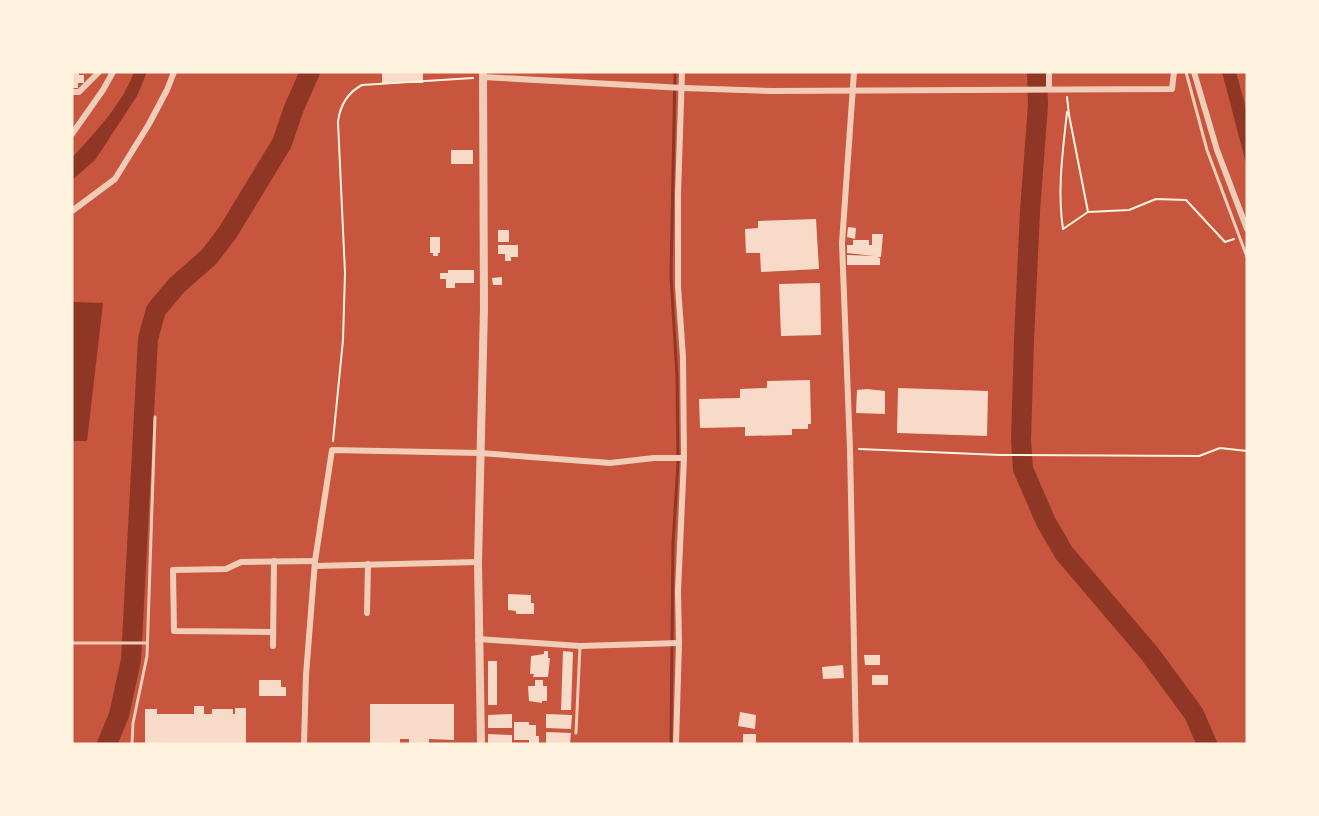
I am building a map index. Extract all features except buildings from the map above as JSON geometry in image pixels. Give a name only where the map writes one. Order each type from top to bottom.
[{"type":"street","points":[[72,92],[79,92],[99,72]]},
{"type":"street","points":[[72,134],[104,90],[113,72]]},
{"type":"street","points":[[72,211],[115,180],[149,124],[174,72]]},
{"type":"street","points":[[676,744],[678,591],[684,458],[678,206],[682,72]]},
{"type":"street","points":[[854,72],[842,243],[850,449],[856,744]]},
{"type":"street","points":[[1049,72],[1049,89]]},
{"type":"street","points":[[481,744],[478,562],[484,308],[483,75],[683,88],[854,91],[1024,88],[1172,89],[1174,72]]},
{"type":"street","points":[[1194,72],[1217,150],[1247,229]]},
{"type":"street","points":[[304,744],[306,675],[315,563],[332,450],[480,453],[610,463],[654,458],[684,458]]},
{"type":"street","points":[[273,632],[174,631],[173,570],[226,569],[241,562],[274,561],[368,564],[478,562]]},
{"type":"street","points":[[273,646],[274,561]]},
{"type":"street","points":[[367,613],[368,564]]},
{"type":"street","points":[[478,639],[580,646],[679,643]]},
{"type":"lane","points":[[1186,72],[1207,150],[1247,257]]},
{"type":"lane","points":[[132,744],[147,656],[145,643],[154,417]]},
{"type":"lane","points":[[72,643],[145,643]]},
{"type":"lane","points":[[576,733],[580,646]]},
{"type":"path","points":[[332,450],[343,340],[345,273],[339,109],[347,96],[362,85],[483,75]]},
{"type":"path","points":[[1066,89],[1088,212]]},
{"type":"path","points":[[1068,106],[1060,210],[1063,229],[1088,212],[1129,210],[1156,199],[1186,200],[1225,242]]},
{"type":"path","points":[[850,449],[1000,455],[1199,456],[1220,448],[1247,451]]},
{"type":"shaded area","points":[[134,72],[147,72],[137,96],[95,160],[72,180],[72,158],[115,107]]},
{"type":"shaded area","points":[[1222,72],[1236,72],[1247,112],[1247,167]]},
{"type":"shaded area","points":[[72,302],[103,303],[87,441],[72,441]]},
{"type":"waterway","points":[[107,744],[119,715],[131,660],[148,339],[156,310],[177,285],[209,257],[228,232],[282,143],[310,72]]},
{"type":"waterway","points":[[671,744],[673,544],[678,462],[677,376],[671,276],[675,72]]},
{"type":"waterway","points":[[1037,72],[1038,105],[1024,340],[1021,440],[1023,469],[1046,522],[1064,553],[1150,654],[1194,714],[1207,744]]}]
